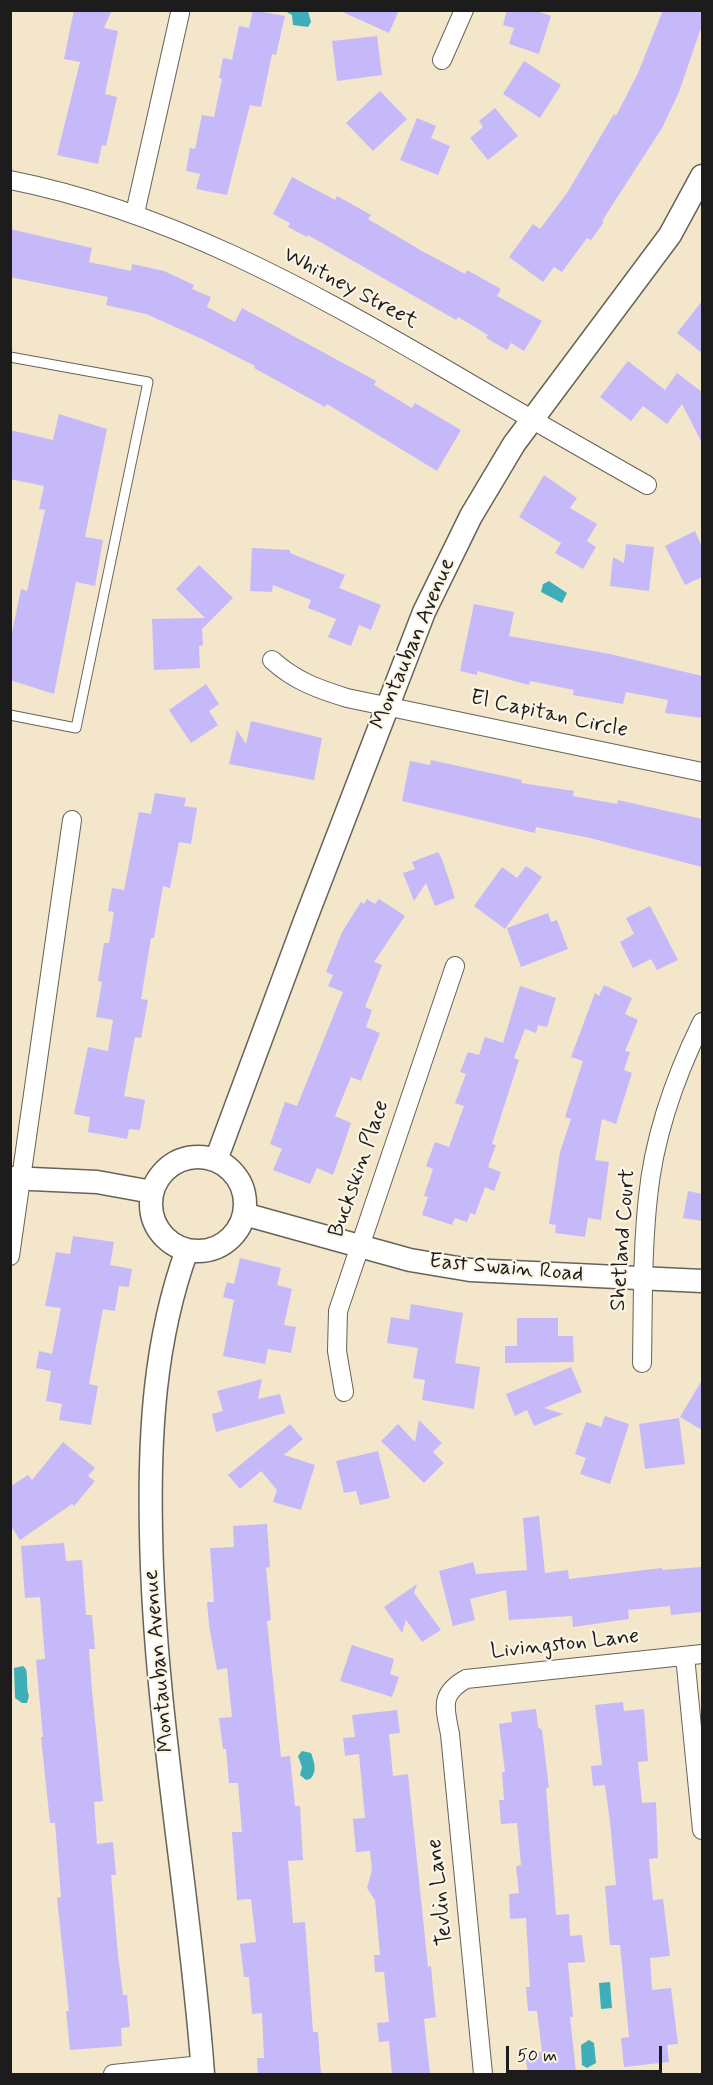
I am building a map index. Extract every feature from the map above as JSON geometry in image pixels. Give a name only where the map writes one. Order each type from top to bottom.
[{"type":"street","points":[[442,60],[464,10]]},
{"type":"street","points":[[135,213],[180,13]]},
{"type":"street","name":"Montauban Avenue","points":[[216,1160],[386,706],[424,612],[466,527],[531,419],[670,235],[702,176]]},
{"type":"street","name":"Whitney Street","points":[[10,180],[135,213],[227,251],[333,304],[647,485]]},
{"type":"street","name":"El Capitan Circle","points":[[272,660],[291,677],[312,687],[386,706],[702,772]]},
{"type":"street","points":[[10,1256],[17,1178],[72,819]]},
{"type":"street","name":"Buckskin Place","points":[[344,1392],[337,1351],[338,1311],[455,966]]},
{"type":"street","name":"Shetland Court","points":[[642,1363],[647,1206],[656,1150],[667,1107],[686,1055],[702,1022]]},
{"type":"street","points":[[200,1156],[216,1160],[230,1169],[240,1182],[245,1198],[244,1214],[238,1228],[229,1239],[216,1247],[202,1251],[187,1250],[173,1244],[161,1234],[150,1207],[152,1192],[158,1177],[170,1165],[184,1158],[200,1156]]},
{"type":"street","points":[[17,1178],[97,1182],[152,1192]]},
{"type":"street","name":"East Swain Road","points":[[244,1214],[411,1260],[470,1270],[702,1281]]},
{"type":"street","name":"Montauban Avenue","points":[[187,1250],[165,1330],[152,1415],[149,1453],[152,1579],[164,1724],[202,2070]]},
{"type":"street","points":[[694,1655],[702,1830]]},
{"type":"street","name":"Livingston Lane","points":[[445,1704],[454,1686],[466,1679],[694,1655]]},
{"type":"street","name":"Tevlin Lane","points":[[445,1704],[450,1734],[483,2074]]},
{"type":"street","points":[[112,2074],[202,2070]]},
{"type":"lane","points":[[10,357],[148,382],[76,728],[10,714]]},
{"type":"water","points":[[285,11],[308,11],[311,22],[308,27],[293,25],[292,15]]},
{"type":"water","points":[[549,581],[567,593],[562,603],[541,592],[543,584]]},
{"type":"water","points":[[23,1666],[27,1672],[29,1696],[27,1703],[22,1703],[15,1698],[14,1668]]},
{"type":"water","points":[[302,1751],[311,1753],[315,1766],[314,1773],[310,1779],[306,1780],[300,1775],[302,1767],[298,1756]]},
{"type":"water","points":[[610,1982],[612,2008],[601,2009],[599,1983]]},
{"type":"water","points":[[589,2040],[594,2043],[596,2063],[587,2068],[582,2065],[581,2045]]},
{"type":"building","points":[[74,10],[112,10],[104,28],[118,31],[105,94],[117,97],[106,146],[102,145],[98,164],[57,155],[80,62],[64,59]]},
{"type":"building","points":[[253,10],[285,16],[276,55],[272,54],[261,107],[250,105],[227,195],[196,189],[200,174],[186,171],[190,148],[195,149],[202,115],[214,117],[222,79],[219,78],[223,58],[232,60],[239,26],[249,28]]},
{"type":"building","points":[[338,10],[399,10],[389,33]]},
{"type":"building","points":[[507,10],[534,10],[551,16],[539,54],[509,44],[514,28],[503,25]]},
{"type":"building","points":[[663,10],[702,10],[702,25],[679,92],[662,128],[602,221],[604,222],[591,240],[587,238],[562,272],[554,267],[543,282],[509,257],[533,224],[540,229],[567,193],[614,114],[616,116],[638,73]]},
{"type":"building","points":[[377,36],[382,75],[337,81],[332,41]]},
{"type":"building","points":[[524,61],[561,85],[540,118],[503,94]]},
{"type":"building","points":[[380,91],[407,119],[373,151],[346,123]]},
{"type":"building","points":[[495,108],[518,136],[488,160],[470,138],[483,127],[479,121]]},
{"type":"building","points":[[417,118],[436,126],[431,138],[450,146],[438,175],[400,160]]},
{"type":"building","points":[[292,177],[335,200],[337,196],[371,215],[368,219],[422,251],[465,274],[467,270],[501,289],[497,296],[542,321],[524,351],[511,343],[507,350],[486,338],[488,335],[458,317],[456,320],[308,235],[307,237],[288,227],[290,223],[273,214]]},
{"type":"building","points":[[10,229],[92,248],[89,262],[131,271],[132,264],[164,271],[194,285],[192,289],[211,297],[207,307],[235,322],[242,308],[376,381],[374,385],[412,408],[415,403],[461,430],[437,471],[327,404],[325,407],[254,368],[255,366],[202,339],[146,314],[106,305],[108,297],[10,277]]},
{"type":"building","points":[[702,301],[702,353],[677,333]]},
{"type":"building","points":[[628,361],[665,390],[677,373],[702,392],[702,443],[682,404],[667,424],[643,406],[631,421],[600,397]]},
{"type":"building","points":[[59,414],[107,429],[85,537],[103,540],[95,586],[76,582],[54,694],[10,680],[10,642],[21,589],[27,591],[45,510],[39,509],[44,486],[10,479],[10,430],[53,440]]},
{"type":"building","points":[[544,475],[577,498],[570,508],[597,524],[587,541],[596,547],[583,569],[555,553],[561,543],[519,517]]},
{"type":"building","points":[[695,531],[702,547],[702,577],[685,585],[665,546]]},
{"type":"building","points":[[626,544],[654,547],[649,591],[610,586],[613,557],[624,563]]},
{"type":"building","points":[[252,548],[290,550],[290,553],[345,575],[339,588],[381,605],[371,630],[359,625],[351,646],[328,637],[336,619],[308,608],[311,600],[273,585],[272,592],[250,591]]},
{"type":"building","points":[[199,565],[233,598],[202,629],[203,645],[199,646],[200,668],[154,670],[152,619],[205,618],[176,589]]},
{"type":"building","points":[[474,604],[514,612],[509,636],[610,654],[702,676],[702,718],[665,713],[668,700],[626,692],[623,704],[573,695],[574,690],[530,681],[529,685],[477,671],[477,675],[460,671]]},
{"type":"building","points":[[206,684],[219,704],[209,711],[218,725],[191,743],[169,710]]},
{"type":"building","points":[[251,721],[322,738],[314,780],[229,764],[237,730],[246,744]]},
{"type":"building","points":[[431,760],[522,780],[521,783],[574,791],[573,796],[617,804],[618,800],[702,819],[702,867],[590,838],[536,827],[535,833],[402,801],[410,761],[430,765]]},
{"type":"building","points":[[155,793],[186,798],[184,806],[197,808],[191,844],[179,842],[170,888],[163,886],[154,938],[151,938],[141,999],[148,1000],[141,1038],[135,1037],[124,1096],[145,1100],[140,1130],[129,1129],[127,1139],[88,1132],[90,1117],[74,1114],[88,1047],[108,1051],[113,1020],[96,1017],[102,982],[98,981],[104,943],[109,943],[114,912],[108,911],[112,888],[124,890],[139,812],[151,814]]},
{"type":"building","points":[[438,852],[455,898],[435,906],[426,883],[414,901],[403,873],[415,869],[412,862]]},
{"type":"building","points":[[526,866],[542,877],[505,929],[474,906],[502,867],[517,878]]},
{"type":"building","points":[[367,899],[375,904],[379,899],[405,916],[374,962],[382,965],[365,1007],[372,1010],[366,1027],[380,1033],[361,1081],[351,1077],[335,1116],[351,1123],[341,1153],[333,1175],[317,1168],[310,1184],[273,1170],[282,1149],[270,1144],[285,1102],[297,1106],[343,992],[328,986],[333,975],[326,972],[342,932],[361,902],[364,904]]},
{"type":"building","points":[[650,906],[678,960],[657,970],[651,959],[633,968],[620,942],[634,934],[626,918]]},
{"type":"building","points":[[548,913],[551,922],[557,920],[568,949],[521,967],[507,928]]},
{"type":"building","points":[[604,985],[632,998],[625,1014],[638,1020],[625,1051],[630,1052],[624,1070],[632,1073],[616,1124],[602,1119],[595,1160],[609,1162],[601,1220],[588,1218],[585,1237],[555,1233],[556,1225],[549,1224],[560,1152],[571,1119],[565,1117],[583,1061],[571,1057],[595,993],[599,996]]},
{"type":"building","points":[[520,986],[556,998],[547,1027],[538,1025],[536,1033],[525,1029],[514,1058],[519,1060],[492,1144],[496,1145],[488,1167],[501,1172],[494,1191],[485,1187],[475,1215],[470,1213],[467,1222],[455,1218],[452,1225],[422,1215],[428,1197],[424,1196],[433,1169],[426,1166],[435,1142],[449,1147],[464,1106],[455,1103],[466,1074],[460,1072],[468,1052],[479,1055],[485,1037],[503,1043]]},
{"type":"building","points":[[688,1191],[702,1194],[702,1221],[683,1218]]},
{"type":"building","points":[[73,1236],[114,1242],[110,1265],[132,1269],[129,1287],[119,1286],[115,1311],[103,1309],[89,1384],[98,1386],[91,1425],[59,1420],[62,1404],[46,1401],[51,1371],[36,1368],[39,1351],[52,1354],[61,1308],[45,1306],[56,1252],[70,1254]]},
{"type":"building","points":[[240,1258],[281,1268],[277,1285],[292,1289],[284,1325],[296,1327],[291,1353],[268,1349],[265,1364],[223,1356],[234,1300],[223,1297],[227,1282],[234,1284]]},
{"type":"building","points":[[411,1304],[463,1313],[455,1363],[480,1367],[474,1409],[422,1400],[425,1380],[413,1378],[418,1348],[387,1343],[391,1317],[409,1320]]},
{"type":"building","points":[[517,1318],[558,1318],[558,1336],[573,1336],[574,1362],[505,1363],[505,1346],[517,1346]]},
{"type":"building","points":[[571,1367],[582,1392],[544,1408],[563,1414],[534,1426],[527,1410],[515,1416],[506,1394]]},
{"type":"building","points":[[262,1379],[258,1399],[280,1394],[285,1413],[216,1432],[212,1414],[223,1411],[217,1391]]},
{"type":"building","points":[[702,1380],[702,1430],[680,1417]]},
{"type":"building","points":[[605,1416],[629,1424],[610,1484],[580,1474],[586,1458],[575,1454],[586,1422],[601,1427]]},
{"type":"building","points":[[679,1418],[685,1464],[645,1469],[639,1424]]},
{"type":"building","points":[[419,1420],[442,1443],[433,1452],[444,1463],[424,1483],[381,1441],[398,1424],[415,1442]]},
{"type":"building","points":[[290,1424],[303,1439],[284,1455],[315,1465],[301,1510],[273,1502],[277,1490],[261,1471],[240,1489],[228,1475]]},
{"type":"building","points":[[63,1442],[95,1468],[88,1476],[95,1481],[74,1506],[72,1504],[20,1540],[11,1526],[11,1486],[28,1475],[32,1480]]},
{"type":"building","points":[[378,1451],[390,1498],[360,1505],[356,1491],[344,1493],[336,1461]]},
{"type":"building","points":[[539,1516],[545,1573],[568,1570],[569,1579],[662,1568],[662,1570],[702,1567],[702,1612],[671,1615],[670,1606],[628,1610],[629,1619],[573,1627],[572,1616],[509,1620],[506,1590],[470,1599],[475,1620],[453,1626],[439,1571],[473,1562],[476,1574],[527,1570],[523,1518]]},
{"type":"building","points":[[267,1524],[270,1567],[266,1568],[271,1620],[267,1621],[281,1757],[290,1756],[295,1806],[300,1806],[303,1860],[288,1861],[293,1923],[305,1922],[313,2032],[318,2032],[321,2074],[258,2074],[257,2058],[264,2058],[262,2013],[252,2014],[249,1977],[244,1977],[240,1944],[256,1942],[251,1899],[237,1900],[232,1832],[242,1832],[238,1783],[229,1783],[226,1749],[223,1749],[219,1718],[232,1717],[227,1668],[217,1670],[209,1625],[207,1602],[214,1602],[210,1548],[234,1547],[233,1526]]},
{"type":"building","points":[[64,1543],[66,1561],[82,1560],[86,1615],[92,1615],[95,1649],[89,1649],[103,1801],[94,1802],[97,1844],[113,1842],[116,1875],[111,1875],[118,1955],[123,1995],[127,1995],[130,2027],[121,2028],[122,2046],[70,2050],[66,2011],[69,2011],[57,1898],[61,1897],[55,1823],[50,1823],[41,1737],[43,1737],[36,1660],[45,1659],[40,1597],[25,1598],[21,1546]]},
{"type":"building","points":[[417,1584],[414,1593],[441,1630],[422,1642],[406,1620],[402,1633],[384,1607]]},
{"type":"building","points":[[352,1645],[394,1659],[390,1674],[399,1677],[392,1697],[340,1681]]},
{"type":"building","points":[[623,1702],[624,1711],[644,1709],[648,1761],[638,1762],[642,1803],[656,1802],[658,1858],[649,1859],[653,1900],[663,1899],[670,1956],[650,1958],[652,1990],[671,1988],[678,2044],[667,2045],[669,2062],[624,2067],[621,2038],[629,2037],[620,1945],[610,1945],[605,1886],[616,1885],[610,1822],[605,1785],[593,1786],[591,1766],[602,1765],[595,1705]]},
{"type":"building","points":[[536,1709],[538,1727],[542,1730],[549,1788],[546,1788],[556,1915],[569,1914],[570,1936],[582,1935],[585,1962],[568,1963],[573,2017],[570,2017],[576,2072],[556,2074],[528,2074],[525,2054],[542,2052],[537,2011],[528,2011],[526,1987],[530,1987],[526,1918],[510,1919],[509,1894],[519,1893],[516,1866],[521,1865],[517,1823],[501,1824],[499,1800],[504,1800],[502,1772],[505,1772],[499,1724],[512,1722],[511,1712]]},
{"type":"building","points":[[397,1710],[400,1733],[389,1734],[393,1776],[408,1774],[428,1967],[431,1966],[436,2017],[424,2019],[430,2074],[392,2074],[389,2041],[379,2042],[377,2023],[389,2022],[384,1972],[375,1972],[374,1955],[380,1955],[375,1900],[367,1888],[372,1870],[370,1851],[356,1852],[353,1819],[365,1818],[359,1754],[345,1756],[343,1738],[355,1737],[352,1715]]}]
